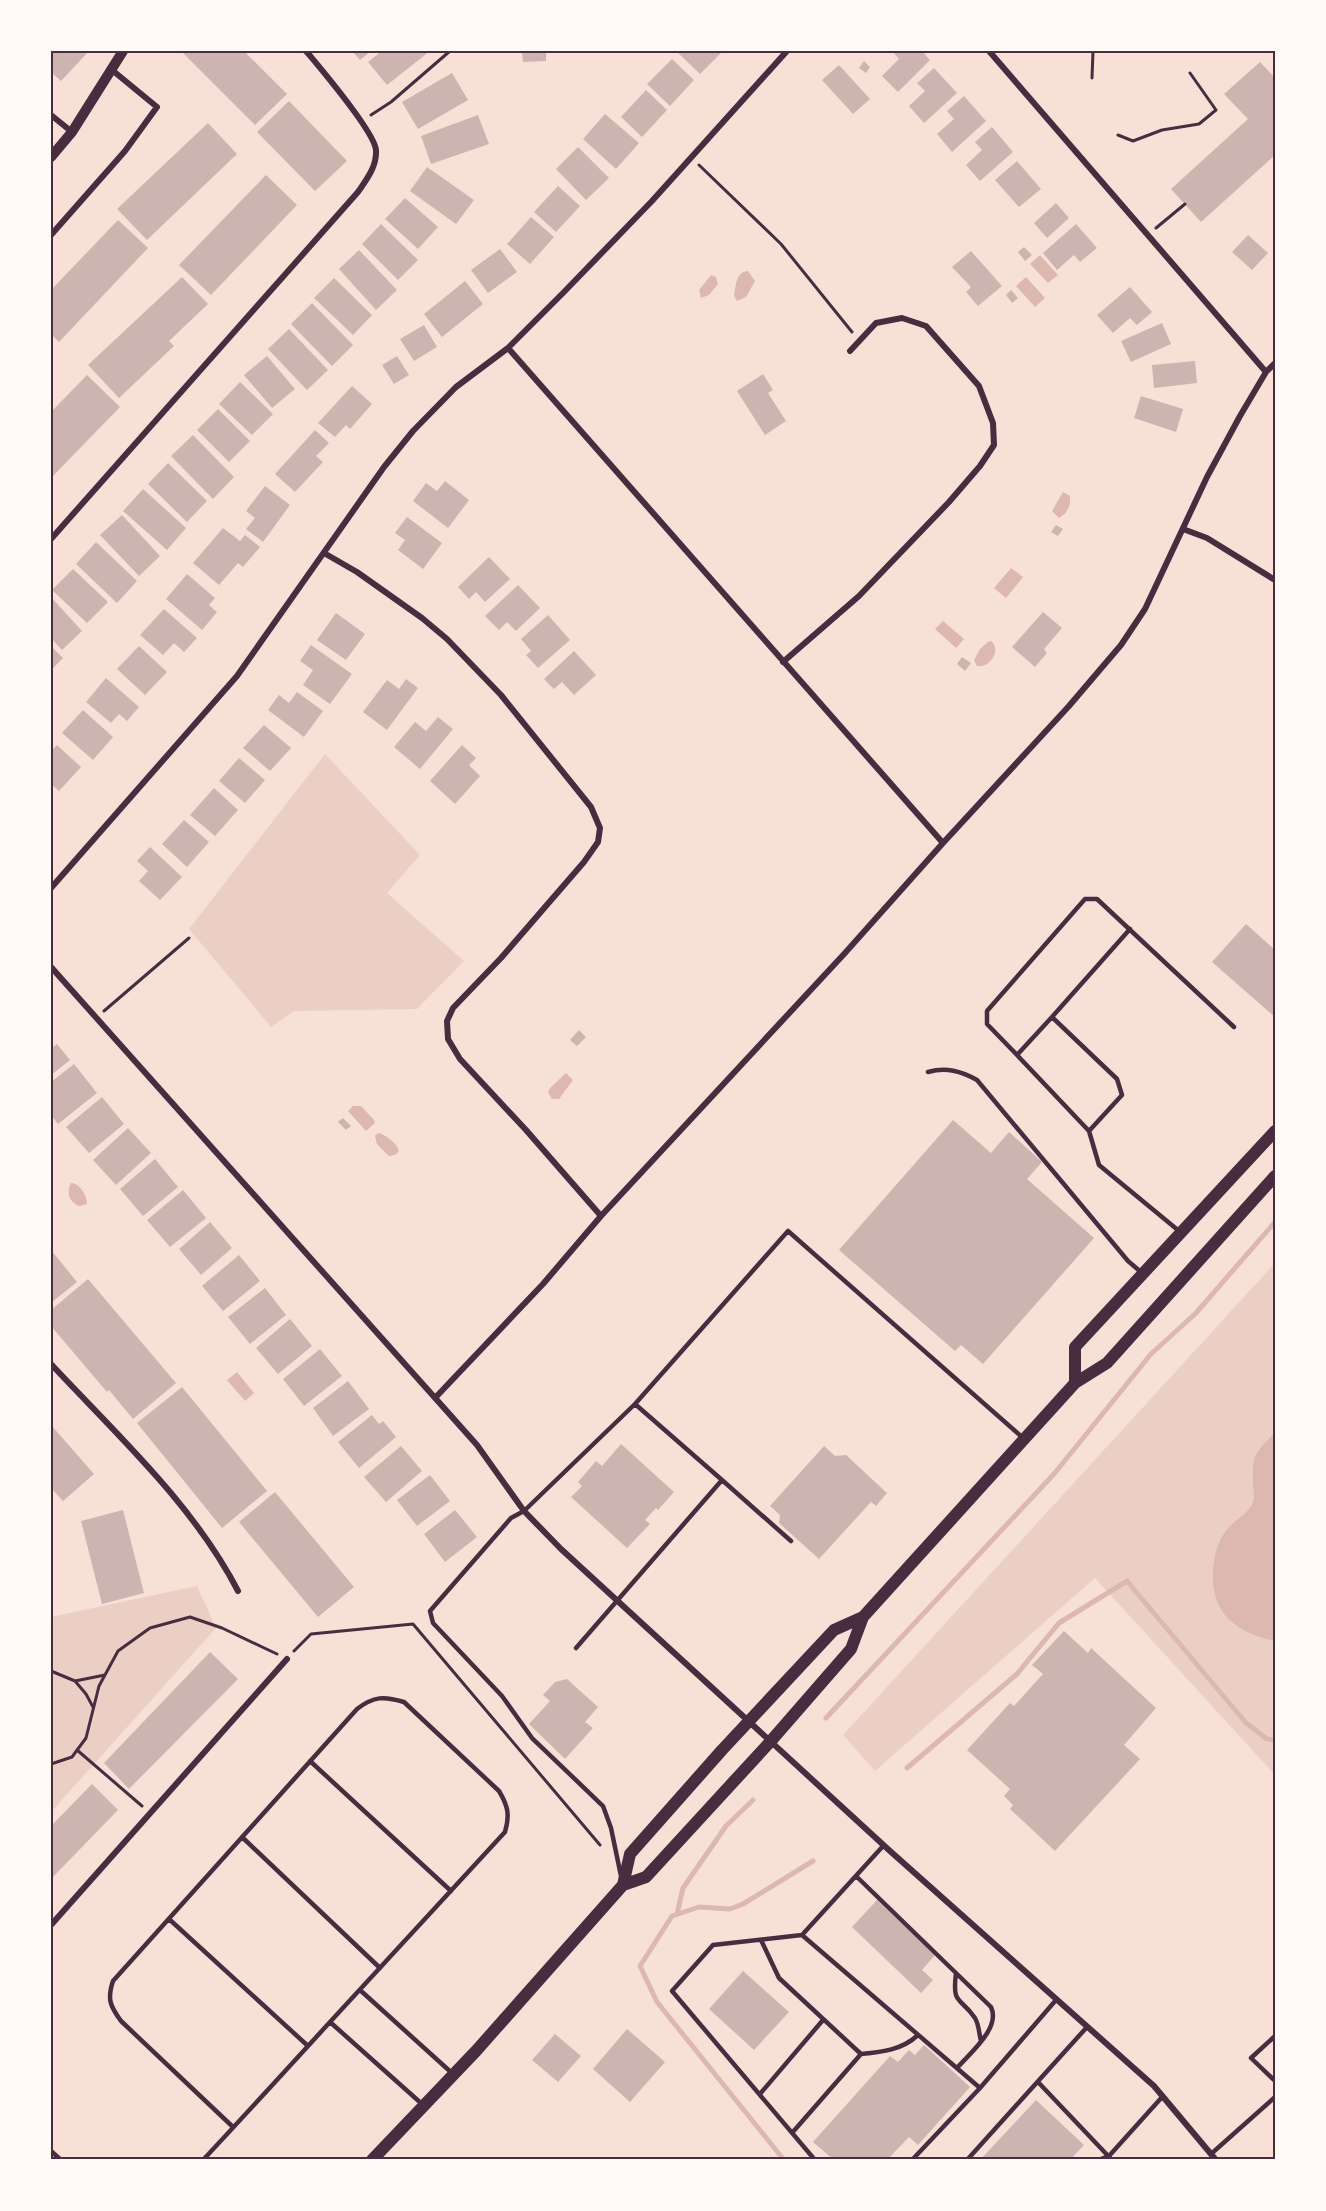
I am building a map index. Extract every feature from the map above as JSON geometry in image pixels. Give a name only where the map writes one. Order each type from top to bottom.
[{"type":"main road","points":[[1074,1383],[1075,1347],[1275,1131]]},
{"type":"main road","points":[[372,2160],[424,2106],[623,1885],[646,1877],[770,1742],[851,1649],[864,1617],[1074,1383],[1107,1363],[1275,1176]]},
{"type":"main road","points":[[623,1885],[630,1854],[834,1630],[864,1617]]},
{"type":"street","points":[[51,157],[72,132],[123,51]]},
{"type":"street","points":[[51,539],[366,180],[373,169],[376,152],[372,137],[362,121],[306,51]]},
{"type":"street","points":[[51,888],[237,676],[384,467],[413,431],[456,387],[508,348],[572,285],[787,51]]},
{"type":"street","points":[[989,51],[1266,372]]},
{"type":"street","points":[[51,235],[125,151],[157,107],[112,70]]},
{"type":"street","points":[[51,115],[72,132]]},
{"type":"street","points":[[783,662],[859,596],[949,502],[980,466],[994,445],[993,423],[979,386],[926,326],[902,318],[876,323],[850,351]]},
{"type":"street","points":[[508,348],[943,843]]},
{"type":"street","points":[[435,1398],[543,1284],[601,1215],[845,953],[1069,706],[1121,645],[1145,609],[1207,477],[1266,372],[1275,363]]},
{"type":"street","points":[[1183,529],[1207,538],[1275,580]]},
{"type":"street","points":[[324,553],[357,572],[422,618],[447,639],[501,695],[591,807],[596,817],[600,828],[598,842],[584,862],[501,958],[453,1008],[447,1021],[448,1040],[460,1059],[601,1215]]},
{"type":"street","points":[[51,967],[477,1446],[524,1511],[561,1550],[724,1701],[1163,2096],[1216,2160]]},
{"type":"street","points":[[51,1364],[151,1472],[202,1532],[222,1559],[238,1591]]},
{"type":"street","points":[[51,1925],[288,1659]]},
{"type":"lane","points":[[1181,1233],[1100,1165],[1089,1131],[987,1024],[987,1011],[1085,899],[1097,899],[1234,1027]]},
{"type":"lane","points":[[1017,1055],[1130,929]]},
{"type":"lane","points":[[1052,1017],[1117,1079],[1122,1095],[1089,1131]]},
{"type":"lane","points":[[928,1072],[950,1069],[977,1080],[1128,1261],[1143,1274]]},
{"type":"lane","points":[[623,1885],[611,1828],[603,1806],[532,1738],[502,1696],[433,1623],[430,1617],[434,1605],[511,1518],[524,1511],[635,1404],[788,1231],[1024,1439]]},
{"type":"lane","points":[[635,1404],[791,1541]]},
{"type":"lane","points":[[576,1648],[722,1480]]},
{"type":"lane","points":[[203,2160],[234,2127],[505,1832],[509,1819],[508,1806],[499,1791],[404,1702],[388,1697],[369,1700],[357,1709],[113,1981],[109,1992],[111,2007],[121,2021],[234,2127]]},
{"type":"lane","points":[[310,1761],[451,1891]]},
{"type":"lane","points":[[242,1837],[380,1968]]},
{"type":"lane","points":[[815,2160],[672,1991],[713,1945],[802,1935],[884,1845]]},
{"type":"lane","points":[[856,1876],[991,2007],[994,2014],[993,2021],[981,2041],[957,2068]]},
{"type":"lane","points":[[169,1919],[308,2046]]},
{"type":"lane","points":[[802,1935],[980,2088]]},
{"type":"lane","points":[[761,1940],[779,1978],[861,2054]]},
{"type":"lane","points":[[956,1973],[954,1988],[956,1998],[976,2021],[981,2041]]},
{"type":"lane","points":[[360,1990],[453,2074]]},
{"type":"lane","points":[[912,2160],[980,2088],[1056,2000]]},
{"type":"lane","points":[[760,2094],[823,2020]]},
{"type":"lane","points":[[330,2022],[424,2106]]},
{"type":"lane","points":[[967,2160],[1087,2027]]},
{"type":"lane","points":[[792,2133],[861,2054],[893,2050],[918,2035]]},
{"type":"lane","points":[[1275,2036],[1251,2058],[1275,2081]]},
{"type":"lane","points":[[1038,2082],[1110,2159]]},
{"type":"lane","points":[[1098,2160],[1110,2159],[1163,2096]]},
{"type":"lane","points":[[1211,2154],[1275,2097]]},
{"type":"lane","points":[[51,2151],[61,2160]]},
{"type":"path","points":[[362,121],[391,102],[450,51]]},
{"type":"path","points":[[1092,78],[1093,51]]},
{"type":"path","points":[[1118,135],[1133,141],[1162,130],[1199,124],[1216,110],[1190,74]]},
{"type":"path","points":[[691,158],[781,244],[859,341]]},
{"type":"path","points":[[1148,235],[1185,204]]},
{"type":"path","points":[[96,1018],[189,938]]},
{"type":"path","points":[[51,1764],[72,1757],[86,1738],[99,1686],[118,1651],[150,1628],[190,1617],[222,1628],[288,1659],[311,1634],[413,1624],[600,1845]]},
{"type":"path","points":[[51,1671],[75,1681],[93,1709]]},
{"type":"path","points":[[75,1681],[105,1675]]},
{"type":"path","points":[[77,1750],[150,1813]]},
{"type":"shaded area","points":[[1040,255],[1058,275],[1048,283],[1030,264]]},
{"type":"shaded area","points":[[748,271],[755,281],[746,297],[737,301],[734,296],[737,280],[741,274]]},
{"type":"shaded area","points":[[711,275],[716,277],[718,284],[709,295],[701,298],[699,290]]},
{"type":"shaded area","points":[[1026,277],[1045,298],[1035,307],[1016,286]]},
{"type":"shaded area","points":[[1063,492],[1070,496],[1070,503],[1066,512],[1059,518],[1052,511]]},
{"type":"shaded area","points":[[1011,568],[1023,577],[1006,598],[994,588]]},
{"type":"shaded area","points":[[943,621],[964,639],[956,648],[935,629]]},
{"type":"shaded area","points":[[991,641],[995,649],[993,658],[982,666],[977,666],[974,660],[980,649]]},
{"type":"shaded area","points":[[325,754],[420,855],[387,893],[464,961],[417,1009],[294,1011],[271,1027],[189,929]]},
{"type":"shaded area","points":[[566,1073],[573,1080],[559,1099],[552,1099],[548,1092],[550,1088]]},
{"type":"shaded area","points":[[353,1106],[361,1106],[374,1120],[375,1123],[366,1131],[348,1111]]},
{"type":"shaded area","points":[[378,1133],[396,1145],[399,1151],[395,1155],[389,1156],[377,1144],[375,1136]]},
{"type":"shaded area","points":[[71,1183],[82,1190],[87,1204],[79,1206],[71,1199],[69,1190]]},
{"type":"shaded area","points":[[1275,1263],[1275,1775],[1095,1578],[875,1771],[843,1735]]},
{"type":"shaded area","points":[[237,1372],[254,1393],[245,1401],[227,1380]]},
{"type":"shaded area","points":[[1275,1432],[1275,1641],[1248,1633],[1228,1619],[1216,1598],[1213,1570],[1216,1550],[1222,1536],[1253,1502],[1254,1460],[1259,1450]]},
{"type":"shaded area","points":[[197,1586],[216,1628],[51,1812],[51,1617]]},
{"type":"building","points":[[51,51],[89,51],[61,81],[51,72]]},
{"type":"building","points":[[181,51],[244,51],[287,94],[255,125]]},
{"type":"building","points":[[352,51],[371,51],[360,60]]},
{"type":"building","points":[[382,51],[430,51],[387,85],[368,62]]},
{"type":"building","points":[[522,51],[546,51],[546,61],[523,62]]},
{"type":"building","points":[[676,51],[723,51],[700,74]]},
{"type":"building","points":[[892,51],[922,51],[930,60],[898,92],[882,76],[899,59]]},
{"type":"building","points":[[672,59],[694,80],[670,106],[647,84]]},
{"type":"building","points":[[864,61],[870,67],[866,73],[859,68]]},
{"type":"building","points":[[1260,62],[1275,78],[1275,155],[1201,222],[1171,189],[1248,119],[1224,94]]},
{"type":"building","points":[[839,65],[870,99],[853,114],[822,80]]},
{"type":"building","points":[[934,68],[957,93],[924,123],[909,106],[925,91],[917,83]]},
{"type":"building","points":[[452,73],[468,100],[418,129],[402,102]]},
{"type":"building","points":[[646,90],[667,110],[642,137],[621,117]]},
{"type":"building","points":[[964,96],[986,121],[952,152],[937,134],[954,119],[947,111]]},
{"type":"building","points":[[289,101],[347,161],[315,191],[257,132]]},
{"type":"building","points":[[605,114],[639,143],[616,169],[583,139]]},
{"type":"building","points":[[478,115],[489,144],[431,164],[421,136]]},
{"type":"building","points":[[208,123],[237,154],[147,240],[117,209]]},
{"type":"building","points":[[992,127],[1013,152],[980,181],[966,165],[982,150],[975,142]]},
{"type":"building","points":[[578,147],[609,178],[586,200],[556,169]]},
{"type":"building","points":[[1017,161],[1041,189],[1019,207],[995,180]]},
{"type":"building","points":[[427,167],[474,200],[456,224],[410,191]]},
{"type":"building","points":[[266,175],[297,205],[211,295],[179,265]]},
{"type":"building","points":[[558,186],[580,206],[556,232],[534,212]]},
{"type":"building","points":[[405,198],[438,227],[418,249],[385,219]]},
{"type":"building","points":[[1056,203],[1069,218],[1047,238],[1034,223]]},
{"type":"building","points":[[531,217],[554,237],[530,264],[507,244]]},
{"type":"building","points":[[118,220],[148,248],[59,342],[51,334],[51,290]]},
{"type":"building","points":[[381,224],[418,260],[398,280],[362,244]]},
{"type":"building","points":[[1076,224],[1097,248],[1080,262],[1074,255],[1057,270],[1043,253]]},
{"type":"building","points":[[1248,235],[1268,253],[1252,270],[1232,252]]},
{"type":"building","points":[[1024,247],[1032,255],[1025,261],[1018,252]]},
{"type":"building","points":[[500,249],[517,272],[488,293],[471,270]]},
{"type":"building","points":[[359,250],[397,290],[376,310],[339,269]]},
{"type":"building","points":[[971,251],[1002,286],[978,306],[966,292],[971,287],[952,267]]},
{"type":"building","points":[[182,277],[208,304],[169,341],[174,346],[119,398],[88,365]]},
{"type":"building","points":[[334,278],[372,315],[353,335],[314,298]]},
{"type":"building","points":[[465,281],[483,304],[442,337],[424,314]]},
{"type":"building","points":[[1130,287],[1152,312],[1137,325],[1130,318],[1113,333],[1097,315]]},
{"type":"building","points":[[1011,290],[1018,298],[1012,303],[1006,295]]},
{"type":"building","points":[[312,303],[353,345],[332,366],[291,324]]},
{"type":"building","points":[[1162,323],[1171,344],[1131,362],[1121,341]]},
{"type":"building","points":[[424,325],[437,347],[414,361],[400,339]]},
{"type":"building","points":[[289,329],[328,370],[307,390],[268,349]]},
{"type":"building","points":[[267,356],[295,389],[272,408],[244,375]]},
{"type":"building","points":[[397,356],[409,375],[394,384],[382,365]]},
{"type":"building","points":[[1195,361],[1197,383],[1154,388],[1152,365]]},
{"type":"building","points":[[763,374],[773,390],[768,393],[786,421],[765,435],[737,391]]},
{"type":"building","points":[[87,375],[120,407],[51,478],[51,412]]},
{"type":"building","points":[[240,382],[273,414],[252,435],[219,404]]},
{"type":"building","points":[[352,386],[372,404],[350,429],[346,425],[335,437],[318,423]]},
{"type":"building","points":[[1141,396],[1183,409],[1176,432],[1134,418]]},
{"type":"building","points":[[218,409],[250,441],[229,462],[197,430]]},
{"type":"building","points":[[315,430],[329,443],[316,456],[323,462],[295,492],[275,474]]},
{"type":"building","points":[[193,435],[234,477],[213,499],[171,456]]},
{"type":"building","points":[[168,463],[207,501],[187,522],[148,484]]},
{"type":"building","points":[[445,481],[469,500],[448,528],[413,501],[426,483],[437,491]]},
{"type":"building","points":[[265,486],[290,505],[263,542],[246,529],[255,518],[246,511]]},
{"type":"building","points":[[143,489],[186,528],[167,550],[123,511]]},
{"type":"building","points":[[122,515],[160,556],[139,576],[100,535]]},
{"type":"building","points":[[407,517],[442,543],[423,569],[398,550],[405,540],[395,533]]},
{"type":"building","points":[[1056,525],[1063,529],[1058,536],[1051,532]]},
{"type":"building","points":[[223,528],[240,541],[245,535],[260,547],[243,567],[238,563],[219,585],[193,563]]},
{"type":"building","points":[[96,542],[137,581],[117,603],[76,564]]},
{"type":"building","points":[[489,557],[510,579],[485,602],[476,592],[469,599],[458,587]]},
{"type":"building","points":[[73,569],[108,602],[87,623],[52,590]]},
{"type":"building","points":[[187,574],[215,598],[209,605],[217,612],[202,630],[166,599]]},
{"type":"building","points":[[518,585],[540,608],[516,631],[507,622],[499,630],[485,616]]},
{"type":"building","points":[[51,597],[82,631],[62,650],[51,638]]},
{"type":"building","points":[[164,609],[197,638],[184,652],[174,643],[163,655],[140,635]]},
{"type":"building","points":[[1043,612],[1062,628],[1044,649],[1047,653],[1035,667],[1012,647]]},
{"type":"building","points":[[336,613],[365,634],[346,660],[317,640]]},
{"type":"building","points":[[548,615],[570,640],[538,668],[526,655],[531,651],[521,639]]},
{"type":"building","points":[[311,645],[352,674],[330,704],[303,685],[313,670],[300,661]]},
{"type":"building","points":[[51,646],[63,658],[51,670]]},
{"type":"building","points":[[139,646],[167,672],[145,695],[117,669]]},
{"type":"building","points":[[574,651],[596,675],[574,695],[562,682],[554,689],[544,679]]},
{"type":"building","points":[[962,657],[971,663],[965,671],[957,664]]},
{"type":"building","points":[[106,678],[139,707],[127,721],[119,714],[111,723],[86,702]]},
{"type":"building","points":[[406,679],[418,688],[387,730],[363,712],[387,680],[399,689]]},
{"type":"building","points":[[297,692],[323,711],[304,737],[268,710],[279,695],[289,703]]},
{"type":"building","points":[[83,710],[113,737],[93,760],[62,733]]},
{"type":"building","points":[[438,717],[453,729],[420,769],[394,747],[415,722],[426,731]]},
{"type":"building","points":[[264,725],[291,748],[270,771],[243,748]]},
{"type":"building","points":[[57,745],[81,767],[59,791],[51,784],[51,751]]},
{"type":"building","points":[[462,745],[476,758],[469,765],[480,776],[455,804],[430,781]]},
{"type":"building","points":[[239,758],[265,780],[245,803],[219,781]]},
{"type":"building","points":[[214,788],[238,810],[215,836],[190,815]]},
{"type":"building","points":[[184,820],[209,842],[187,867],[162,844]]},
{"type":"building","points":[[150,847],[182,877],[160,900],[139,881],[148,871],[137,861]]},
{"type":"building","points":[[1246,924],[1275,950],[1275,1017],[1212,962]]},
{"type":"building","points":[[579,1030],[586,1037],[577,1046],[570,1040]]},
{"type":"building","points":[[57,1044],[70,1060],[51,1075],[51,1049]]},
{"type":"building","points":[[74,1064],[97,1093],[58,1124],[51,1115],[51,1082]]},
{"type":"building","points":[[102,1097],[124,1124],[89,1153],[66,1127]]},
{"type":"building","points":[[343,1118],[351,1126],[346,1130],[338,1122]]},
{"type":"building","points":[[953,1120],[991,1153],[1009,1132],[1042,1162],[1027,1179],[1094,1238],[983,1364],[961,1345],[955,1351],[839,1250]]},
{"type":"building","points":[[128,1128],[151,1153],[116,1185],[93,1160]]},
{"type":"building","points":[[155,1159],[178,1187],[143,1216],[120,1189]]},
{"type":"building","points":[[183,1190],[206,1218],[170,1247],[147,1220]]},
{"type":"building","points":[[210,1222],[232,1248],[201,1275],[179,1249]]},
{"type":"building","points":[[51,1250],[77,1282],[51,1303]]},
{"type":"building","points":[[239,1255],[260,1281],[223,1311],[202,1286]]},
{"type":"building","points":[[88,1279],[176,1383],[133,1419],[51,1326],[51,1310]]},
{"type":"building","points":[[265,1288],[286,1315],[250,1344],[228,1317]]},
{"type":"building","points":[[290,1319],[312,1346],[278,1374],[256,1348]]},
{"type":"building","points":[[320,1349],[342,1376],[304,1406],[283,1379]]},
{"type":"building","points":[[348,1381],[369,1409],[333,1436],[313,1408]]},
{"type":"building","points":[[182,1387],[267,1491],[222,1528],[137,1423]]},
{"type":"building","points":[[372,1415],[379,1424],[383,1421],[396,1437],[359,1468],[338,1442]]},
{"type":"building","points":[[51,1425],[94,1474],[63,1501],[51,1488]]},
{"type":"building","points":[[621,1444],[674,1492],[658,1510],[656,1508],[645,1520],[650,1524],[627,1548],[571,1497],[582,1486],[578,1482],[596,1461],[602,1466]]},
{"type":"building","points":[[401,1446],[422,1471],[386,1502],[364,1477]]},
{"type":"building","points":[[824,1446],[835,1456],[846,1455],[887,1493],[876,1506],[871,1502],[819,1559],[779,1523],[780,1515],[770,1506]]},
{"type":"building","points":[[430,1475],[450,1501],[417,1526],[397,1500]]},
{"type":"building","points":[[275,1492],[354,1587],[318,1617],[239,1522]]},
{"type":"building","points":[[123,1510],[144,1593],[102,1604],[81,1521]]},
{"type":"building","points":[[455,1510],[477,1537],[445,1562],[424,1534]]},
{"type":"building","points":[[1064,1631],[1088,1653],[1091,1648],[1156,1708],[1124,1745],[1140,1759],[1055,1851],[1010,1809],[1013,1805],[1004,1796],[1010,1789],[967,1750],[1010,1703],[1014,1706],[1043,1674],[1032,1665]]},
{"type":"building","points":[[210,1652],[238,1679],[129,1789],[104,1763]]},
{"type":"building","points":[[567,1679],[598,1707],[585,1722],[593,1728],[565,1759],[529,1724],[550,1701],[543,1695],[555,1682]]},
{"type":"building","points":[[92,1784],[118,1810],[51,1879],[51,1826]]},
{"type":"building","points":[[877,1900],[935,1955],[922,1970],[933,1980],[921,1993],[852,1927]]},
{"type":"building","points":[[743,1971],[789,2012],[754,2050],[709,2009]]},
{"type":"building","points":[[627,2029],[665,2062],[630,2102],[593,2069]]},
{"type":"building","points":[[555,2034],[581,2056],[558,2082],[532,2060]]},
{"type":"building","points":[[924,2045],[970,2087],[918,2145],[909,2137],[887,2160],[834,2160],[813,2142],[890,2056],[898,2062],[909,2050],[915,2055]]},
{"type":"building","points":[[1036,2100],[1084,2145],[1070,2160],[980,2160]]},
{"type":"waterway","points":[[826,1718],[1054,1474],[1151,1354],[1196,1313],[1275,1222]]},
{"type":"waterway","points":[[907,1768],[1017,1674],[1059,1623],[1127,1581],[1246,1723],[1267,1739],[1275,1740]]},
{"type":"waterway","points":[[677,1914],[683,1888],[726,1826],[753,1800]]},
{"type":"waterway","points":[[784,2160],[657,2002],[640,1966],[672,1916],[699,1907],[730,1909],[743,1904],[813,1861]]}]
